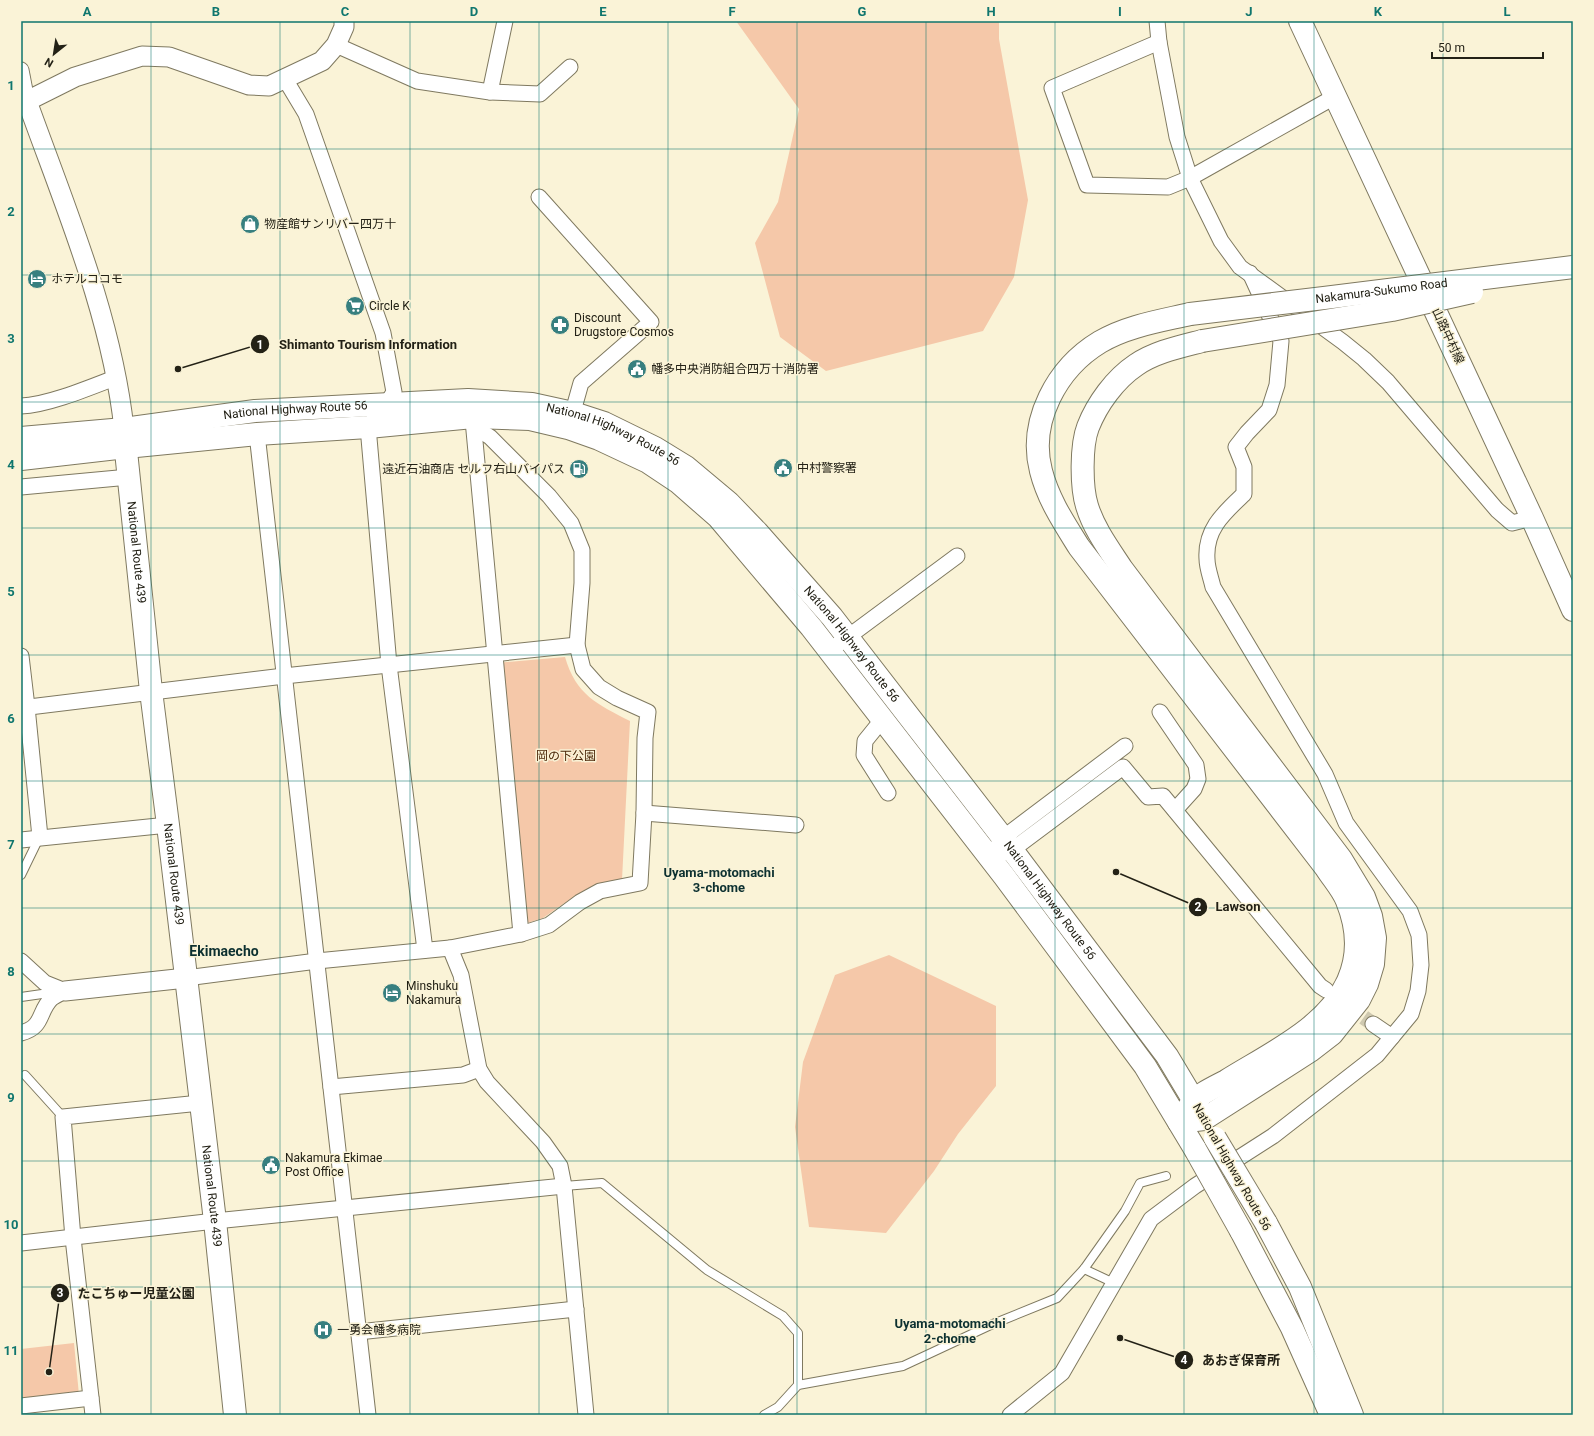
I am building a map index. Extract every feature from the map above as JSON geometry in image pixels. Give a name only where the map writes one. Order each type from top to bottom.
[{"type":"main road","name":"山路中村線","points":[[1300,21],[1532,518],[1573,610]]},
{"type":"main road","name":"Nakamura-Sukumo Road","points":[[1193,1100],[1301,1035],[1320,1020],[1333,1007],[1344,989],[1352,971],[1356,955],[1357,933],[1347,900],[1326,868],[1079,547],[1058,514],[1040,471],[1038,448],[1041,419],[1051,392],[1067,370],[1080,357],[1101,342],[1147,324],[1190,314],[1573,268]]},
{"type":"main road","name":"Nakamura-Sukumo Road","points":[[1204,1119],[1310,1051],[1332,1034],[1359,1000],[1367,984],[1373,964],[1375,938],[1371,916],[1364,897],[1341,859],[1122,569],[1097,531],[1086,505],[1082,478],[1087,428],[1098,406],[1116,383],[1136,365],[1165,351],[1202,341],[1392,310],[1573,268]]},
{"type":"main road","name":"National Highway Route 56","points":[[21,459],[255,411],[468,400],[497,401],[532,404],[571,420],[599,439],[648,462],[678,482],[718,517],[811,627],[990,857],[1145,1066],[1195,1149],[1241,1231],[1292,1328],[1331,1415]]},
{"type":"main road","name":"National Highway Route 56","points":[[21,438],[125,438],[257,434],[530,419],[571,420],[604,423],[655,448],[686,467],[729,503],[757,532],[832,617],[1007,844],[1167,1056],[1266,1223],[1300,1287],[1352,1415]]},
{"type":"main road","name":"National Route 439","points":[[125,438],[151,691],[215,1222],[235,1415]]},
{"type":"main road","points":[[1179,1122],[1193,1100]]},
{"type":"main road","points":[[1179,1122],[1204,1119]]},
{"type":"street","points":[[27,101],[75,77],[142,56],[169,57],[249,85],[269,86],[322,61],[336,45],[344,27],[344,21]]},
{"type":"street","points":[[490,92],[505,21]]},
{"type":"street","points":[[1157,21],[1159,42],[1176,137],[1190,178],[1221,241],[1240,266],[1343,342],[1364,359],[1388,382],[1502,514],[1512,523],[1532,518]]},
{"type":"street","points":[[1159,42],[1052,88],[1087,185],[1168,187],[1190,178],[1336,96]]},
{"type":"street","points":[[336,45],[418,81],[490,92],[540,94],[570,66]]},
{"type":"street","points":[[21,70],[27,101],[91,281],[117,377],[125,438]]},
{"type":"street","points":[[285,79],[306,114],[383,333],[394,392],[386,405],[368,427],[389,665],[425,950]]},
{"type":"street","points":[[539,198],[651,322],[581,383],[571,420]]},
{"type":"street","points":[[1010,1415],[1062,1373],[1151,1219],[1195,1186],[1273,1136],[1377,1055],[1411,1014],[1418,991],[1421,965],[1418,935],[1410,912],[1346,823],[1324,774],[1213,587],[1206,560],[1208,539],[1222,514],[1244,494],[1244,467],[1236,447],[1269,410],[1277,385],[1281,341],[1250,273]]},
{"type":"street","points":[[21,406],[30,406],[76,392],[117,377]]},
{"type":"street","points":[[21,1033],[28,1031],[40,1021],[44,1010],[51,999],[65,991],[186,978],[317,961],[450,948],[520,934],[549,925],[580,902],[600,891],[640,883],[644,813],[645,738],[648,712],[617,698],[599,687],[583,669],[577,645],[582,583],[582,550],[571,524],[549,496],[473,422]]},
{"type":"street","points":[[473,422],[520,934]]},
{"type":"street","points":[[257,434],[368,1415]]},
{"type":"street","points":[[21,488],[129,477]]},
{"type":"street","points":[[829,651],[957,556]]},
{"type":"street","points":[[24,707],[284,676],[577,645]]},
{"type":"street","points":[[21,656],[24,707],[40,837]]},
{"type":"street","points":[[1160,712],[1196,765],[1198,780],[1194,789],[1175,810]]},
{"type":"street","points":[[882,720],[865,741],[864,755],[888,793]]},
{"type":"street","points":[[990,857],[1125,746]]},
{"type":"street","points":[[1007,844],[1123,767],[1148,796],[1163,796],[1320,986],[1326,990]]},
{"type":"street","points":[[644,813],[796,824]]},
{"type":"street","points":[[21,840],[168,825]]},
{"type":"street","points":[[450,948],[461,975],[479,1068],[487,1082],[543,1142],[560,1166],[564,1186],[586,1415]]},
{"type":"street","points":[[21,961],[45,983],[65,991]]},
{"type":"street","points":[[1373,1024],[1392,1037]]},
{"type":"street","points":[[331,1087],[463,1075],[479,1068]]},
{"type":"street","points":[[93,1415],[72,1238],[63,1117],[200,1103]]},
{"type":"street","points":[[21,1243],[564,1186]]},
{"type":"street","points":[[358,1332],[576,1309]]},
{"type":"street","points":[[21,1406],[91,1398]]},
{"type":"lane","points":[[21,875],[40,837]]},
{"type":"lane","points":[[21,997],[65,991]]},
{"type":"lane","points":[[24,1076],[63,1117]]},
{"type":"lane","points":[[764,1415],[778,1407],[798,1384],[903,1366],[993,1324],[1057,1298],[1084,1270],[1125,1211],[1140,1183],[1166,1176]]},
{"type":"lane","points":[[564,1186],[602,1183],[707,1270],[783,1316],[798,1334],[798,1384]]},
{"type":"lane","points":[[1084,1270],[1114,1283]]},
{"type":"green space","points":[[736,21],[999,21],[999,39],[1028,200],[1014,277],[983,331],[826,371],[780,337],[755,243],[778,202],[799,109]]},
{"type":"green space","name":"岡の下公園","points":[[565,657],[575,681],[589,697],[607,709],[630,721],[622,880],[597,884],[576,895],[543,918],[521,925],[495,663]]},
{"type":"green space","points":[[889,955],[996,1006],[996,1086],[958,1134],[934,1171],[886,1233],[809,1227],[795,1127],[803,1062],[835,975]]},
{"type":"green space","points":[[74,1343],[79,1395],[21,1400],[21,1349]]},
{"type":"tunnel","points":[[1345,1004],[1373,1024]]},
{"type":"place","name":"物産館サンリバー四万十","points":[[250,224]]},
{"type":"place","name":"ホテルココモ","points":[[37,279]]},
{"type":"place","name":"Circle K","points":[[355,306]]},
{"type":"place","name":"Discount Drugstore Cosmos","points":[[560,325]]},
{"type":"place","name":"Shimanto Tourism Information","points":[[178,369]]},
{"type":"place","name":"幡多中央消防組合四万十消防署","points":[[637,369]]},
{"type":"place","name":"中村警察署","points":[[783,468]]},
{"type":"place","name":"遠近石油商店 セルフ右山バイパス","points":[[579,469]]},
{"type":"place","name":"Lawson","points":[[1116,872]]},
{"type":"place","name":"Minshuku Nakamura","points":[[392,993]]},
{"type":"place","name":"Nakamura Ekimae Post Office","points":[[271,1165]]},
{"type":"place","name":"一勇会幡多病院","points":[[323,1330]]},
{"type":"place","name":"あおぎ保育所","points":[[1120,1338]]},
{"type":"place","name":"たこちゅー児童公園","points":[[49,1372]]},
{"type":"district","name":"Uyama-motomachi 3-chome","points":[[719,880]]},
{"type":"district","name":"Ekimaecho","points":[[224,951]]},
{"type":"district","name":"Uyama-motomachi 2-chome","points":[[950,1330]]}]
